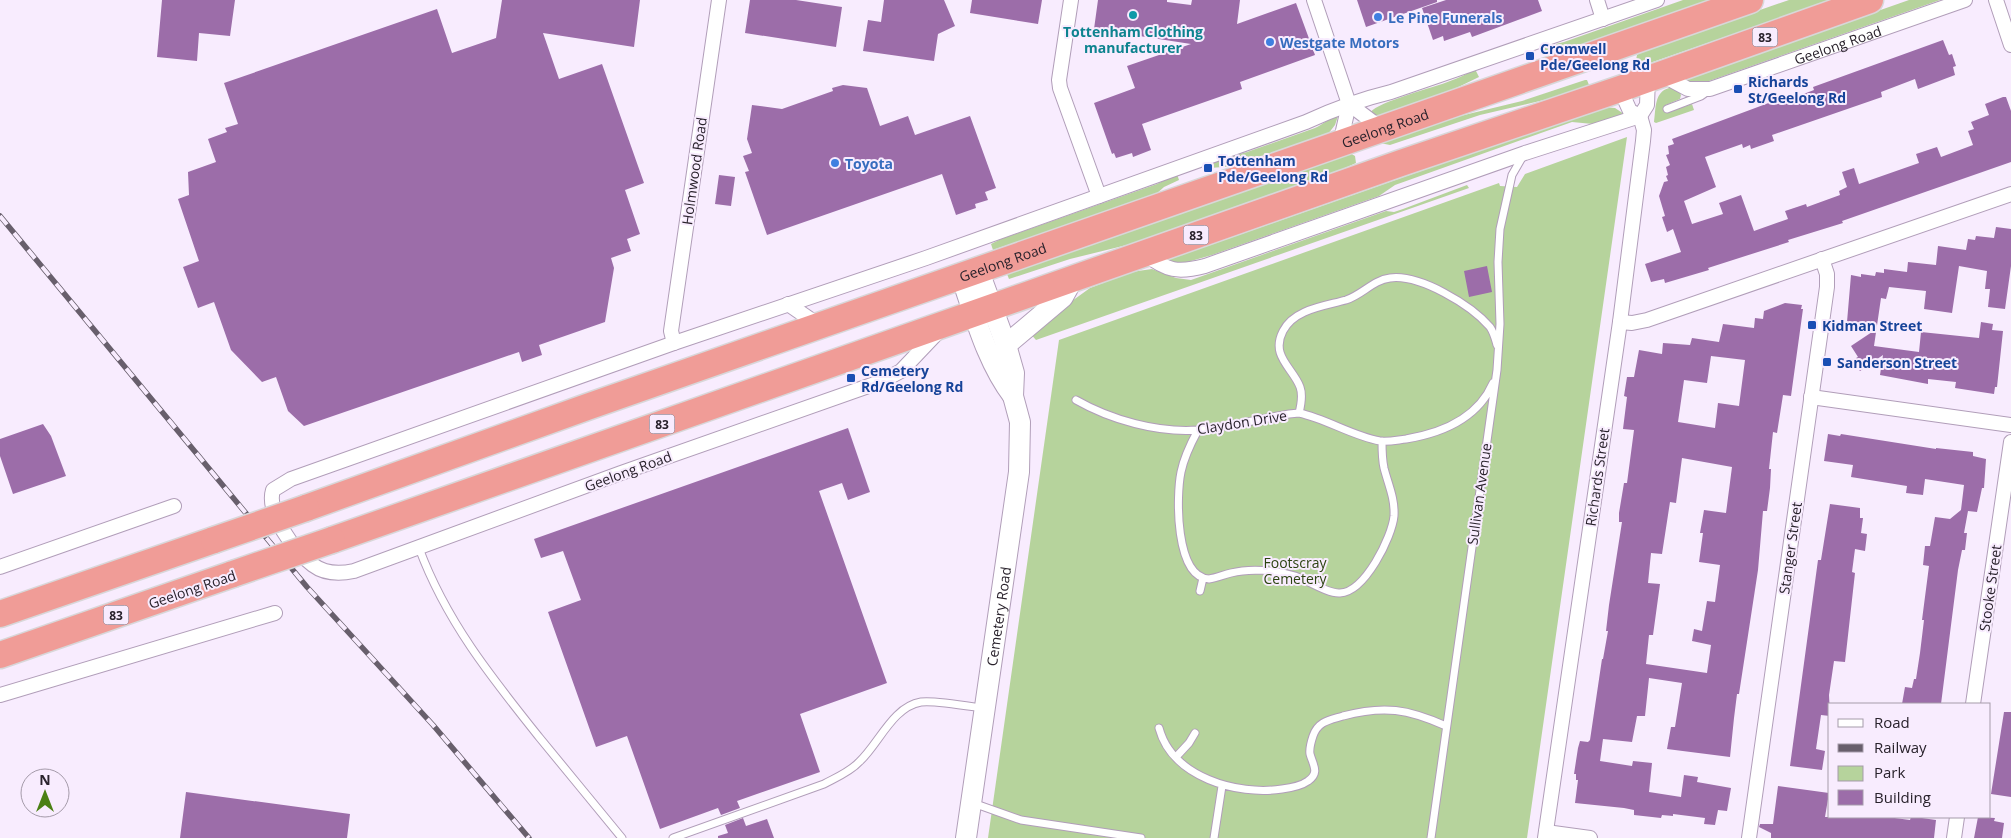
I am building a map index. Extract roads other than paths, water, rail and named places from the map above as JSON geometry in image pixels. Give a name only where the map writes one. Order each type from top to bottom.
[{"type":"highway","name":"Geelong Road","points":[[0,614],[820,326],[961,264],[1361,137],[1750,0]]},
{"type":"highway","name":"Geelong Road","points":[[0,655],[1870,0]]},
{"type":"highway","points":[[1608,50],[1654,76]]},
{"type":"highway","points":[[1608,50],[1620,88]]},
{"type":"highway","points":[[1361,137],[1365,148],[1401,163]]},
{"type":"street","name":"Holmwood Road","points":[[674,343],[671,331],[719,0]]},
{"type":"street","points":[[1071,0],[1059,80],[1060,88],[1099,196]]},
{"type":"street","points":[[1314,0],[1361,137]]},
{"type":"street","points":[[1597,0],[1603,19]]},
{"type":"street","name":"Geelong Road","points":[[945,325],[901,371],[886,379],[354,572],[342,574],[314,566],[297,549],[279,523],[271,504],[273,490],[291,479],[788,304],[961,264],[1099,196],[1306,122],[1326,112],[1369,97],[1392,92],[1657,0]]},
{"type":"street","name":"Geelong Road","points":[[1654,76],[1688,88],[1710,89],[1965,0]]},
{"type":"street","points":[[1996,0],[2011,45]]},
{"type":"street","name":"Richards Street","points":[[1545,835],[1620,322],[1643,141],[1644,130],[1640,116],[1647,105],[1654,76]]},
{"type":"street","points":[[1620,88],[1630,111],[1640,116]]},
{"type":"street","points":[[1349,104],[1361,137]]},
{"type":"street","points":[[1145,254],[1158,264],[1175,270],[1186,271],[1205,266],[1525,153],[1640,116]]},
{"type":"street","points":[[1620,322],[1632,323],[1647,320],[2011,194]]},
{"type":"street","name":"Stanger Street","points":[[1749,838],[1827,287],[1827,274],[1822,259]]},
{"type":"street","name":"Cemetery Road","points":[[961,264],[983,311],[1006,345],[1014,373],[1013,396],[1020,422],[1019,472],[966,838]]},
{"type":"street","points":[[1006,345],[1063,297],[1073,279]]},
{"type":"street","points":[[788,304],[820,326]]},
{"type":"street","name":"Cemetery Road","points":[[983,311],[1002,381],[1013,396]]},
{"type":"street","points":[[1811,397],[2011,425]]},
{"type":"street","name":"Stooke Street","points":[[1973,703],[2011,442]]},
{"type":"street","points":[[0,567],[174,506]]},
{"type":"street","points":[[0,695],[275,613]]},
{"type":"street","points":[[1954,838],[1957,818]]},
{"type":"street","points":[[1545,835],[1590,838]]},
{"type":"lane","name":"Geelong Road","points":[[1667,109],[1701,96],[1710,89]]},
{"type":"lane","name":"Sullivan Avenue","points":[[1431,838],[1499,354],[1500,303],[1498,262],[1500,229],[1512,175],[1525,153]]},
{"type":"lane","points":[[1299,413],[1301,402],[1299,386],[1281,356],[1281,336],[1286,326],[1304,313],[1320,306],[1351,298],[1381,280],[1393,277],[1409,279],[1432,286],[1453,298],[1490,328],[1499,354]]},
{"type":"lane","name":"Claydon Drive","points":[[1076,400],[1097,411],[1127,421],[1165,428],[1198,430],[1299,413],[1382,441],[1424,436],[1439,432],[1456,423],[1468,415],[1484,399],[1493,384],[1497,370]]},
{"type":"lane","points":[[1198,430],[1184,461],[1178,500],[1184,550],[1192,567],[1203,578],[1211,579],[1232,572],[1260,571],[1293,575],[1336,593],[1354,588],[1367,574],[1388,537],[1393,520],[1393,500],[1383,466],[1382,441]]},
{"type":"lane","points":[[419,548],[431,579],[452,619],[501,690],[622,838]]},
{"type":"lane","points":[[1200,592],[1203,578]]},
{"type":"lane","points":[[673,838],[824,784],[859,763],[895,717],[912,704],[923,701],[984,708]]},
{"type":"lane","points":[[1159,728],[1163,742],[1176,757],[1194,771],[1222,786],[1266,790],[1285,788],[1306,782],[1313,776],[1315,771],[1310,751],[1312,738],[1319,725],[1327,720],[1365,711],[1386,709],[1413,713],[1446,726]]},
{"type":"lane","points":[[1176,757],[1189,743],[1195,733]]},
{"type":"lane","points":[[1214,838],[1222,786]]},
{"type":"lane","points":[[971,802],[1021,820],[1141,838]]},
{"type":"railway","points":[[0,216],[307,587],[433,725],[529,838]]},
{"type":"place","name":"Tottenham Clothing manufacturer","points":[[1133,15]]},
{"type":"place","name":"Le Pine Funerals","points":[[1378,17]]},
{"type":"place","name":"Westgate Motors","points":[[1270,42]]},
{"type":"place","name":"Cromwell Pde/Geelong Rd","points":[[1530,56]]},
{"type":"place","name":"Richards St/Geelong Rd","points":[[1738,89]]},
{"type":"place","name":"Toyota","points":[[835,163]]},
{"type":"place","name":"Tottenham Pde/Geelong Rd","points":[[1208,168]]},
{"type":"place","name":"Kidman Street","points":[[1812,325]]},
{"type":"place","name":"Sanderson Street","points":[[1827,362]]},
{"type":"place","name":"Cemetery Rd/Geelong Rd","points":[[851,378]]},
{"type":"park label","name":"Footscray Cemetery","points":[[1295,570]]}]
